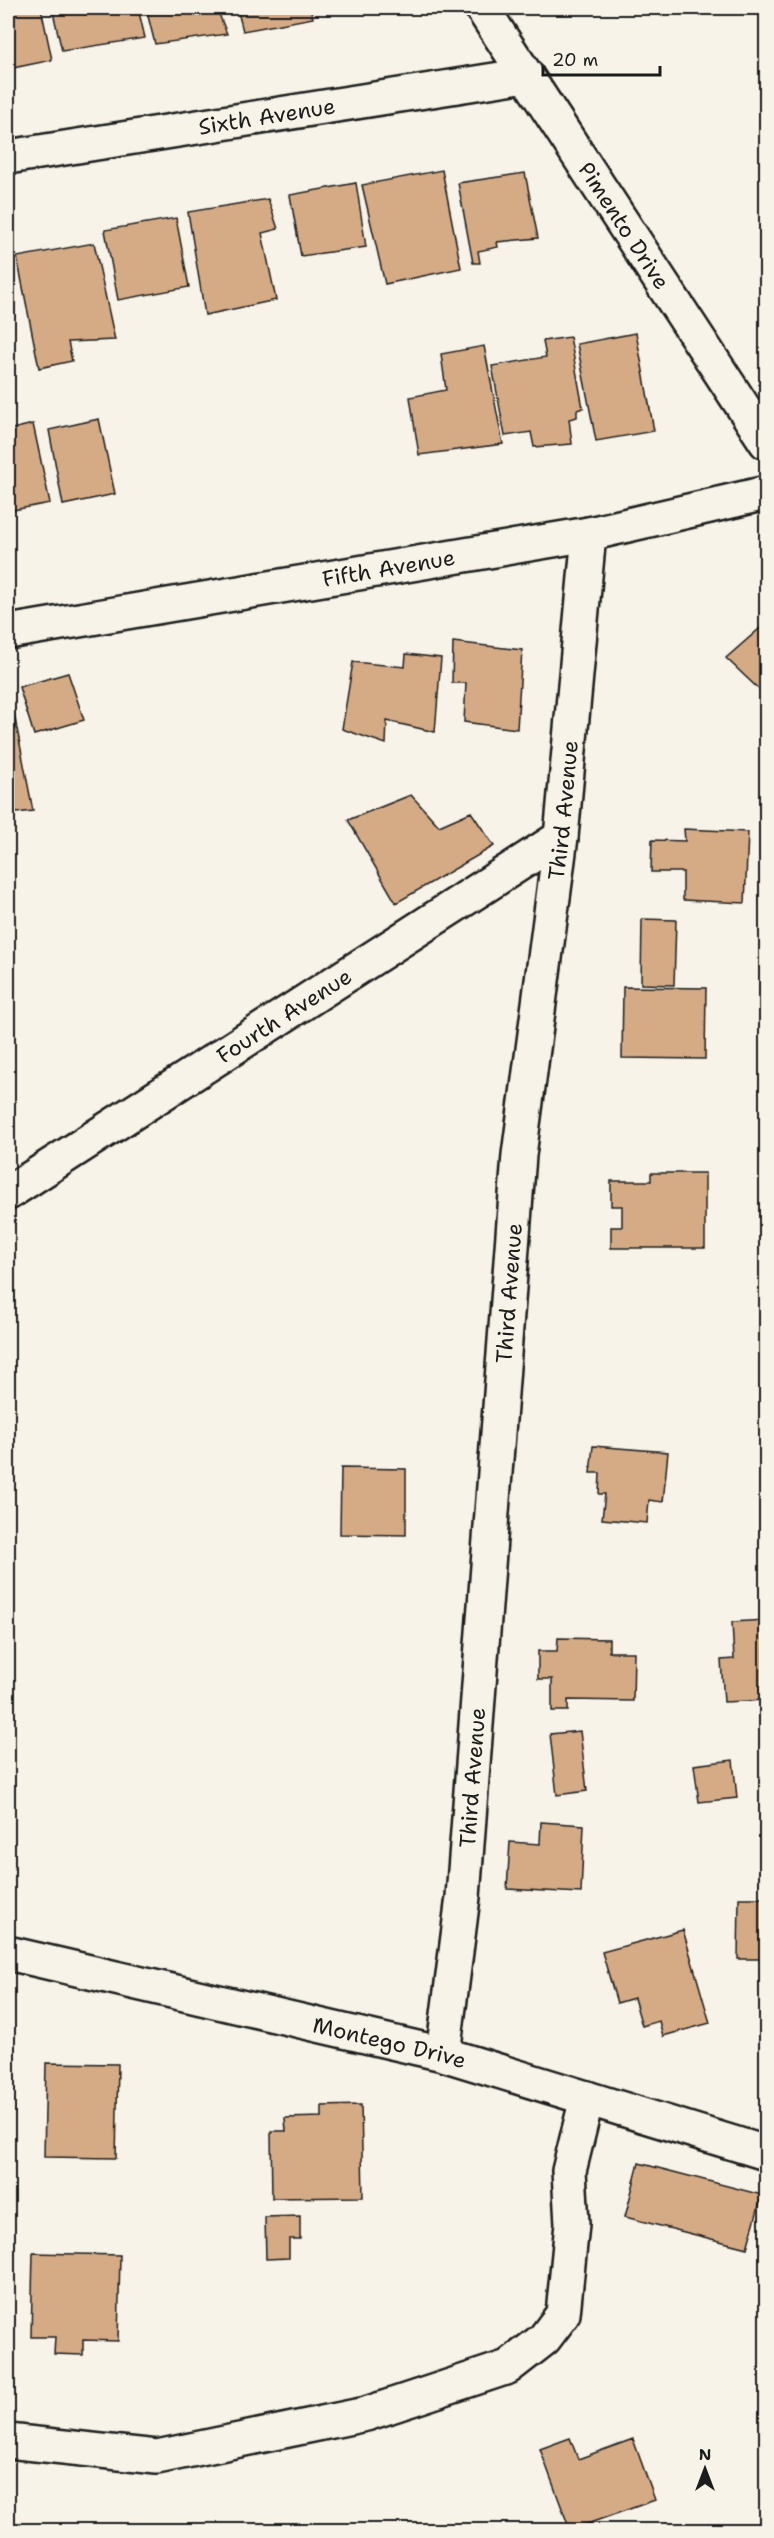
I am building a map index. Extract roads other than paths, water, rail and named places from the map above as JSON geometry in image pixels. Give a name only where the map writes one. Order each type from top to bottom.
[{"type":"street","name":"Pimento Drive","points":[[482,8],[766,442]]},
{"type":"street","name":"Sixth Avenue","points":[[8,157],[526,75]]},
{"type":"street","name":"Fifth Avenue","points":[[8,632],[590,534],[766,493]]},
{"type":"street","name":"Third Avenue","points":[[443,2054],[463,1897],[519,1155],[561,837],[590,534]]},
{"type":"street","name":"Fourth Avenue","points":[[8,1193],[561,837]]},
{"type":"street","name":"Montego Drive","points":[[8,1953],[443,2054],[766,2153]]},
{"type":"street","points":[[8,2441],[157,2457],[366,2414],[508,2367],[544,2339],[563,2313],[572,2224],[569,2171],[587,2098]]}]
